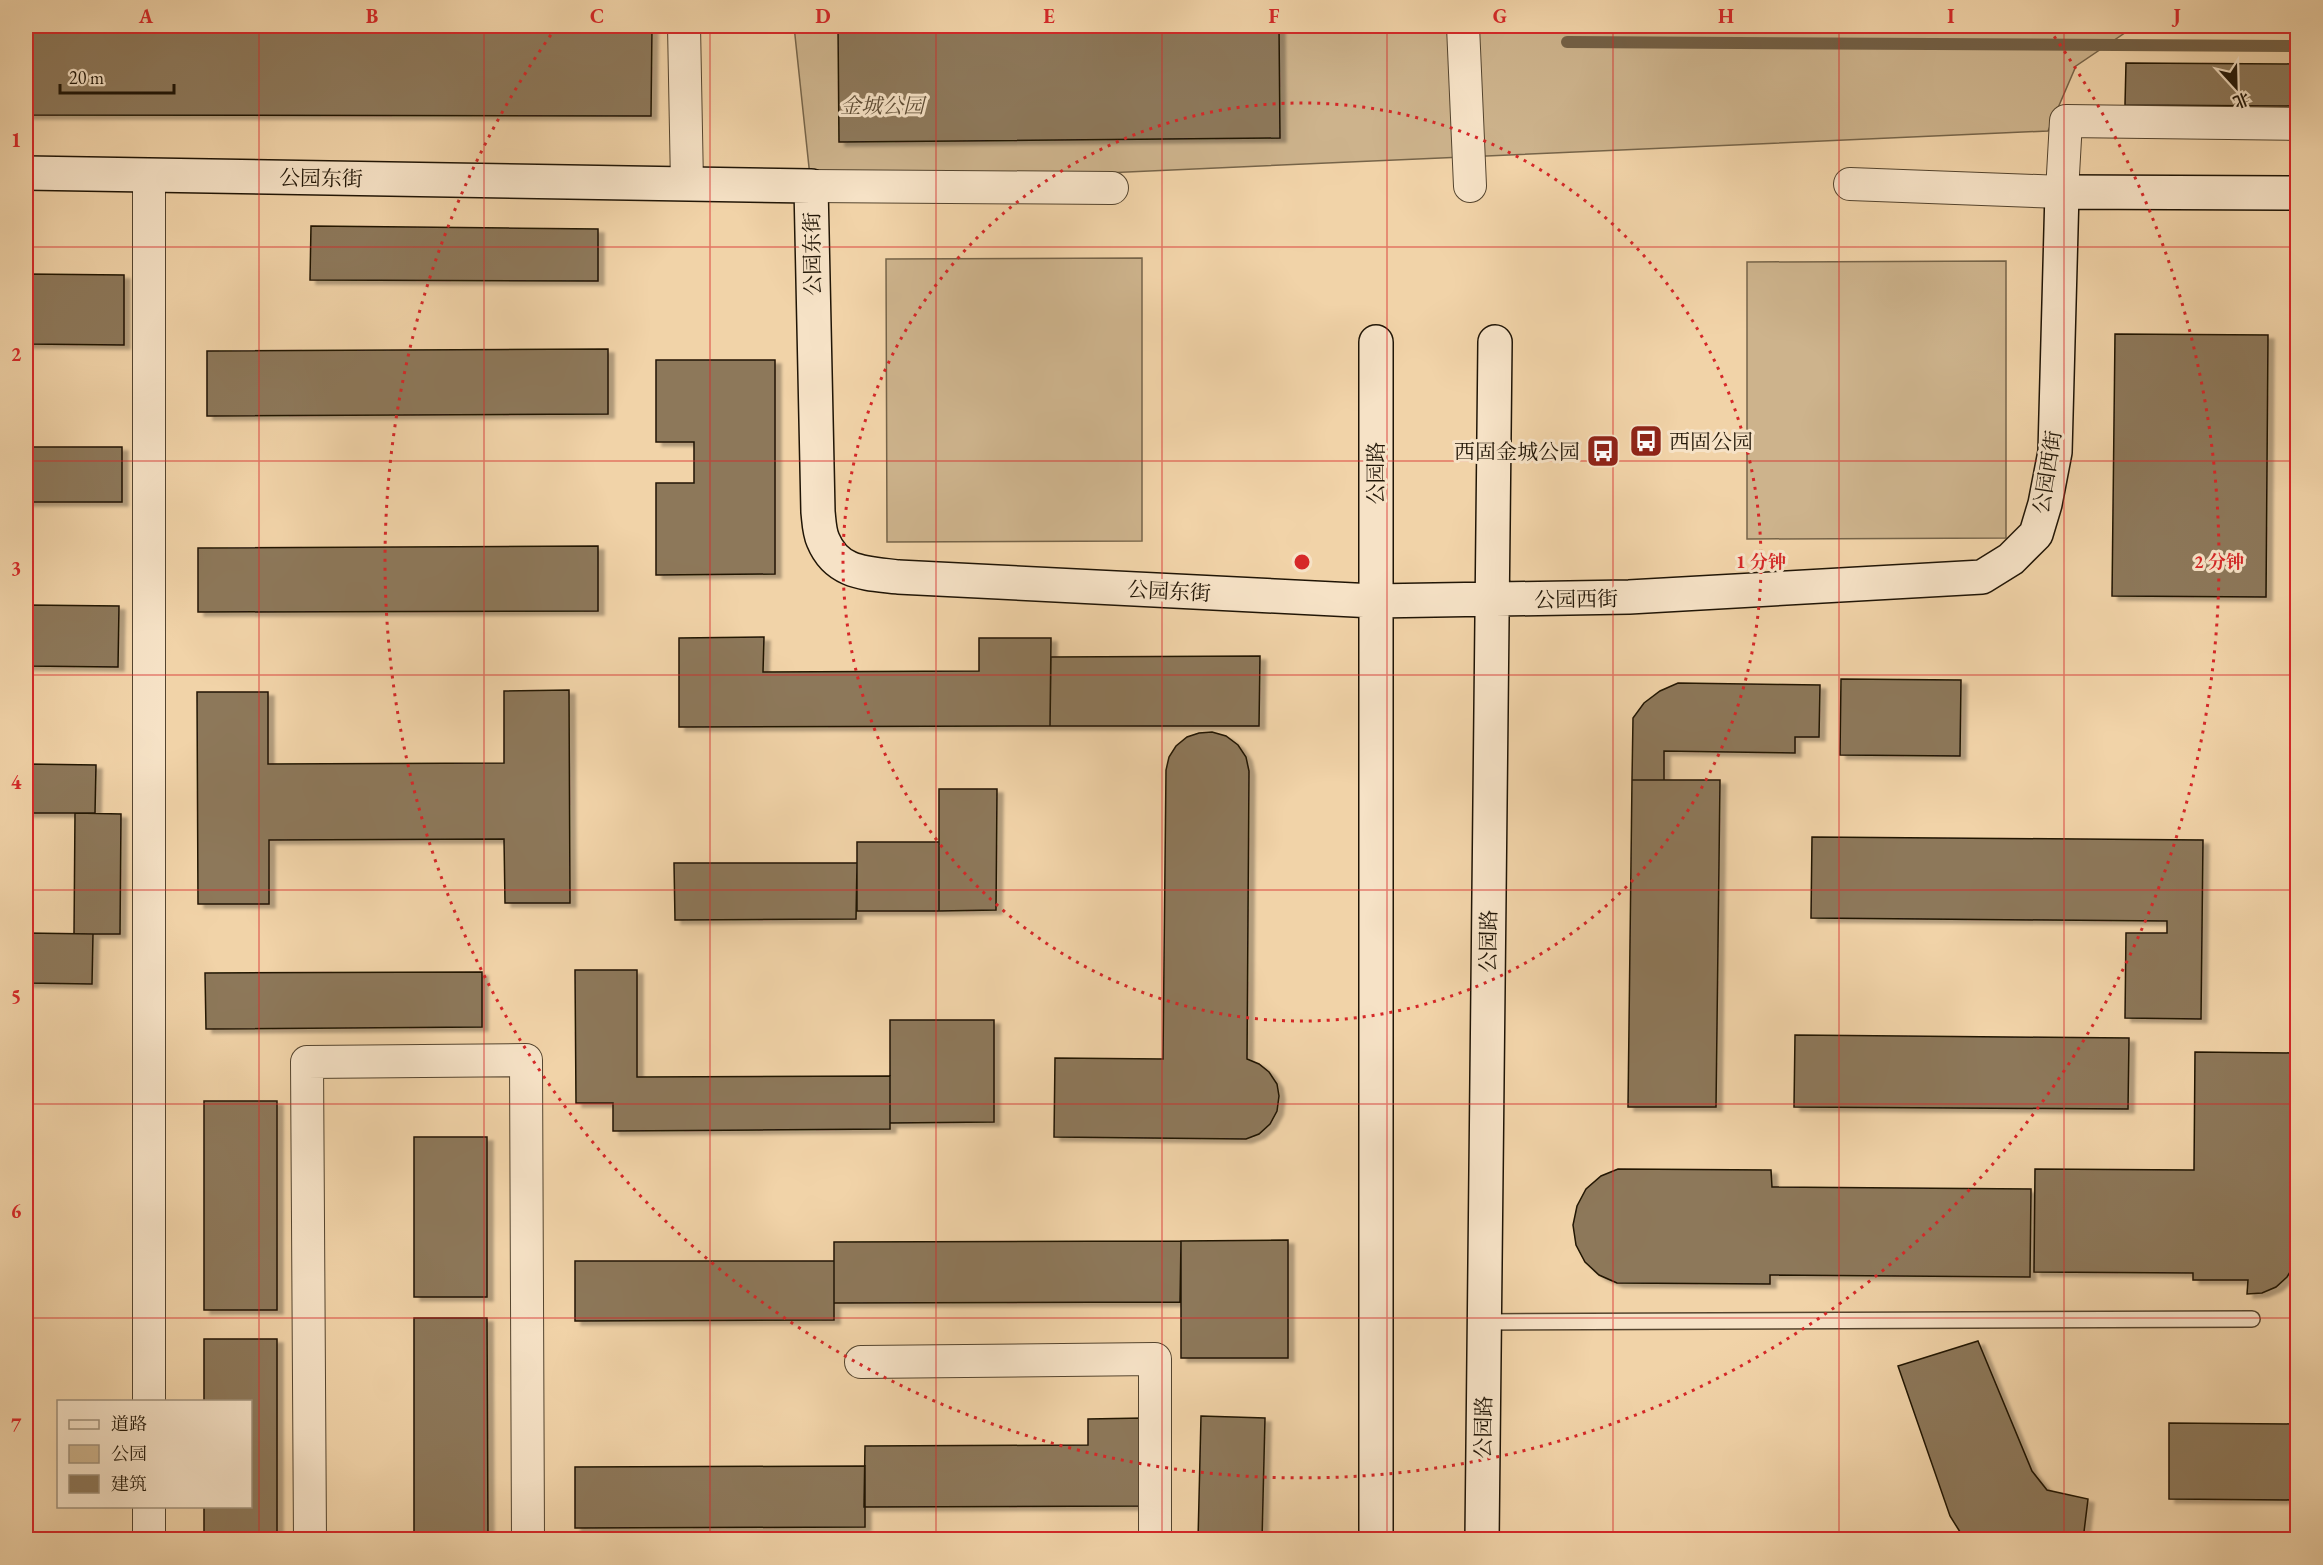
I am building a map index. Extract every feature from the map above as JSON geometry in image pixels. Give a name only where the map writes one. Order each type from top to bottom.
[{"type":"street","points":[[684,26],[687,184]]},
{"type":"street","points":[[1463,26],[1470,186]]},
{"type":"street","points":[[2062,192],[2066,121],[2298,124]]},
{"type":"street","name":"公园东街","points":[[26,172],[811,186],[818,512],[823,540],[837,561],[854,572],[898,578],[1374,601],[1492,601]]},
{"type":"street","points":[[148,175],[149,1400]]},
{"type":"street","points":[[1850,184],[2062,192],[2298,193]]},
{"type":"street","points":[[811,186],[1112,188]]},
{"type":"street","name":"公园西街","points":[[1492,601],[1629,597],[1982,577],[2011,559],[2036,534],[2045,504],[2055,452],[2062,192]]},
{"type":"street","name":"公园路","points":[[1376,342],[1374,601],[1376,1539]]},
{"type":"street","name":"公园路","points":[[1482,1539],[1495,342]]},
{"type":"street","points":[[310,1539],[307,1062],[526,1060],[528,1539]]},
{"type":"street","points":[[861,1362],[1155,1359],[1155,1539]]},
{"type":"street","points":[[149,1508],[149,1539]]},
{"type":"lane","points":[[1484,1323],[2252,1319]]},
{"type":"green space","name":"金城公园","points":[[794,26],[2135,26],[2076,66],[2048,131],[811,186]]},
{"type":"green space","points":[[1142,258],[1142,541],[887,542],[886,259]]},
{"type":"green space","points":[[2006,261],[2006,538],[1747,539],[1747,262]]},
{"type":"building","points":[[26,26],[652,26],[651,116],[26,115]]},
{"type":"building","points":[[838,26],[1279,26],[1280,138],[839,142]]},
{"type":"building","points":[[2126,63],[2298,64],[2298,106],[2125,105]]},
{"type":"building","points":[[311,226],[598,229],[598,281],[310,280]]},
{"type":"building","points":[[26,274],[124,275],[124,345],[26,344]]},
{"type":"building","points":[[2115,334],[2268,335],[2266,597],[2112,596]]},
{"type":"building","points":[[608,349],[608,414],[207,416],[207,351]]},
{"type":"building","points":[[656,360],[775,360],[775,574],[656,575],[656,483],[694,483],[694,442],[656,442]]},
{"type":"building","points":[[26,447],[122,447],[122,502],[26,502]]},
{"type":"building","points":[[598,546],[598,611],[198,612],[198,548]]},
{"type":"building","points":[[26,605],[119,606],[118,667],[26,666]]},
{"type":"building","points":[[764,637],[763,672],[979,671],[979,638],[1051,638],[1050,726],[679,727],[679,638]]},
{"type":"building","points":[[1260,656],[1259,726],[1050,726],[1051,657]]},
{"type":"building","points":[[1841,679],[1961,680],[1960,756],[1840,755]]},
{"type":"building","points":[[1678,683],[1820,685],[1819,737],[1795,737],[1795,753],[1664,751],[1664,780],[1632,780],[1633,718],[1644,703],[1660,691]]},
{"type":"building","points":[[569,690],[570,903],[505,903],[504,839],[269,840],[269,904],[198,904],[197,692],[268,692],[268,764],[504,763],[504,691]]},
{"type":"building","points":[[1212,732],[1226,736],[1238,745],[1246,757],[1249,771],[1247,1059],[1259,1064],[1269,1072],[1277,1084],[1279,1096],[1277,1111],[1270,1124],[1259,1134],[1246,1139],[1054,1137],[1055,1058],[1163,1059],[1166,770],[1169,757],[1176,746],[1187,737]]},
{"type":"building","points":[[26,764],[96,765],[95,813],[26,813]]},
{"type":"building","points":[[1632,780],[1720,780],[1716,1107],[1628,1107]]},
{"type":"building","points":[[939,789],[997,789],[996,910],[939,911]]},
{"type":"building","points":[[75,813],[121,814],[120,934],[74,934]]},
{"type":"building","points":[[1812,837],[2203,840],[2201,1019],[2125,1018],[2126,933],[2167,933],[2167,921],[1811,918]]},
{"type":"building","points":[[857,842],[939,842],[939,911],[857,911]]},
{"type":"building","points":[[674,863],[857,863],[856,919],[675,920]]},
{"type":"building","points":[[26,933],[93,934],[92,984],[26,983]]},
{"type":"building","points":[[575,970],[637,970],[637,1077],[890,1076],[890,1129],[613,1131],[613,1103],[576,1103]]},
{"type":"building","points":[[482,972],[482,1027],[206,1029],[205,973]]},
{"type":"building","points":[[890,1020],[994,1020],[994,1122],[890,1123]]},
{"type":"building","points":[[1795,1035],[2129,1038],[2128,1109],[1794,1107]]},
{"type":"building","points":[[2195,1052],[2298,1053],[2298,1255],[2287,1277],[2276,1287],[2262,1293],[2247,1294],[2248,1280],[2193,1280],[2193,1273],[2034,1272],[2035,1169],[2194,1170]]},
{"type":"building","points":[[204,1101],[277,1101],[277,1310],[204,1310]]},
{"type":"building","points":[[414,1137],[487,1137],[487,1297],[414,1297]]},
{"type":"building","points":[[1618,1169],[1771,1170],[1772,1187],[2031,1189],[2030,1277],[1770,1275],[1770,1284],[1617,1283],[1599,1275],[1585,1262],[1576,1245],[1573,1225],[1577,1206],[1586,1189],[1601,1176]]},
{"type":"building","points":[[1288,1240],[1288,1358],[1181,1358],[1181,1241]]},
{"type":"building","points":[[1181,1241],[1180,1302],[834,1303],[834,1242]]},
{"type":"building","points":[[575,1261],[834,1261],[834,1320],[575,1321]]},
{"type":"building","points":[[414,1318],[487,1318],[488,1540],[414,1540]]},
{"type":"building","points":[[204,1339],[277,1339],[277,1540],[204,1540],[204,1508],[252,1508],[252,1400],[204,1400]]},
{"type":"building","points":[[1978,1341],[2032,1471],[2047,1490],[2088,1499],[2083,1540],[1965,1540],[1950,1516],[1898,1366]]},
{"type":"building","points":[[1201,1416],[1265,1418],[1262,1540],[1198,1540]]},
{"type":"building","points":[[1143,1418],[1143,1506],[864,1507],[865,1446],[1088,1445],[1088,1419]]},
{"type":"building","points":[[2169,1423],[2298,1424],[2298,1500],[2169,1499]]},
{"type":"building","points":[[865,1466],[865,1527],[575,1528],[575,1467]]},
{"type":"waterway","points":[[1567,42],[2298,46]]},
{"type":"place","name":"西固公园","points":[[1646,441]]},
{"type":"place","name":"西固金城公园","points":[[1603,451]]}]
